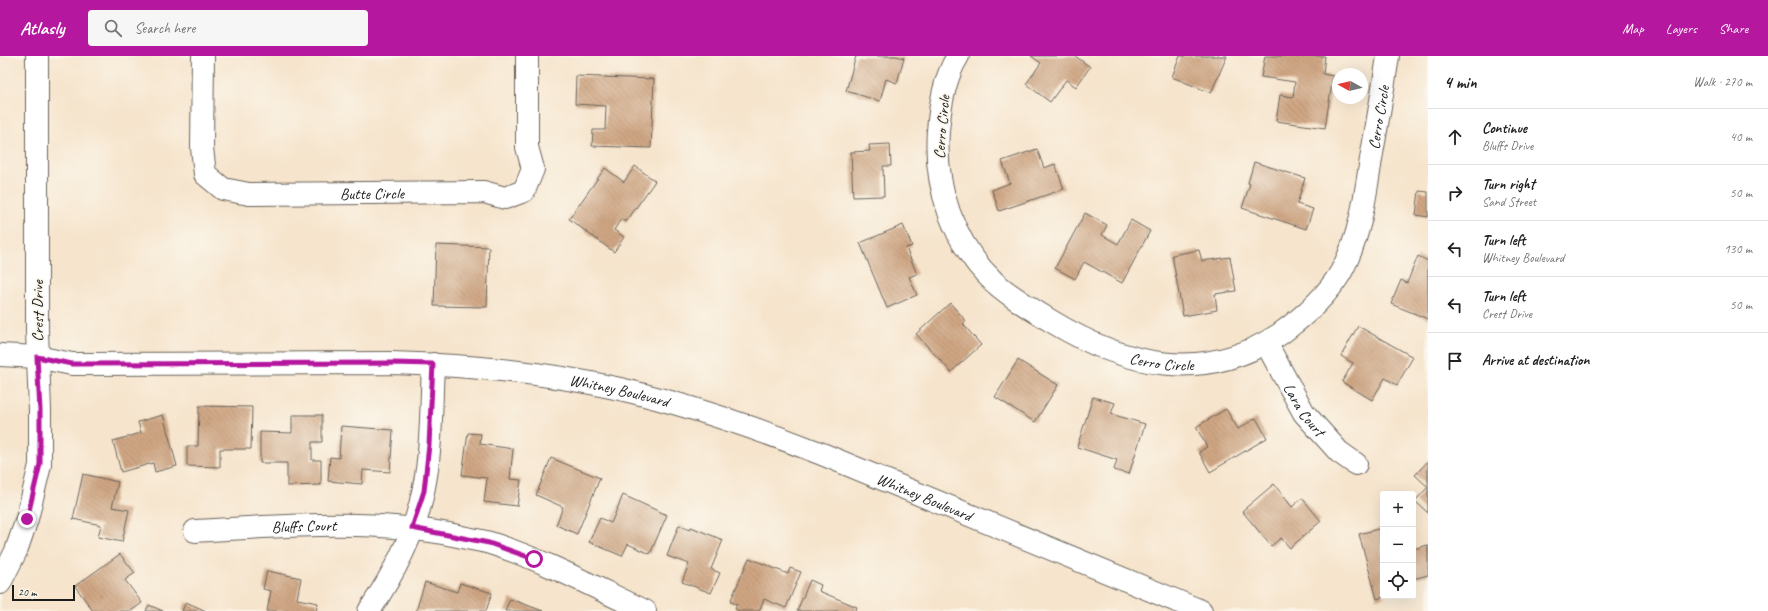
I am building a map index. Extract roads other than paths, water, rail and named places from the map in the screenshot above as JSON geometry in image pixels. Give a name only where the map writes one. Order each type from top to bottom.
[{"type":"street","name":"Crest Drive","points":[[0,583],[21,538],[40,464],[40,410],[37,357],[37,56]]},
{"type":"street","name":"Butte Circle","points":[[203,56],[202,148],[205,174],[223,189],[248,194],[484,192],[505,198],[524,191],[533,169],[527,147],[527,56]]},
{"type":"street","name":"Cerro Circle","points":[[958,56],[945,86],[939,116],[937,148],[939,175],[946,205],[958,233],[973,259],[994,282],[1017,300],[1076,336],[1127,357],[1157,363],[1184,365],[1212,363],[1241,355],[1266,343],[1294,324],[1321,298],[1340,274],[1354,244],[1364,207],[1388,56]]},
{"type":"street","name":"Lara Court","points":[[1266,343],[1304,414],[1339,452],[1356,464]]},
{"type":"street","name":"Whitney Boulevard","points":[[0,355],[37,357],[72,364],[433,364],[519,371],[634,392],[720,417],[822,454],[1200,611]]},
{"type":"street","points":[[369,611],[386,586],[403,553],[424,491],[429,445],[433,364]]},
{"type":"street","name":"Bluffs Court","points":[[195,531],[325,524],[412,528],[489,543],[534,559],[645,611]]}]
